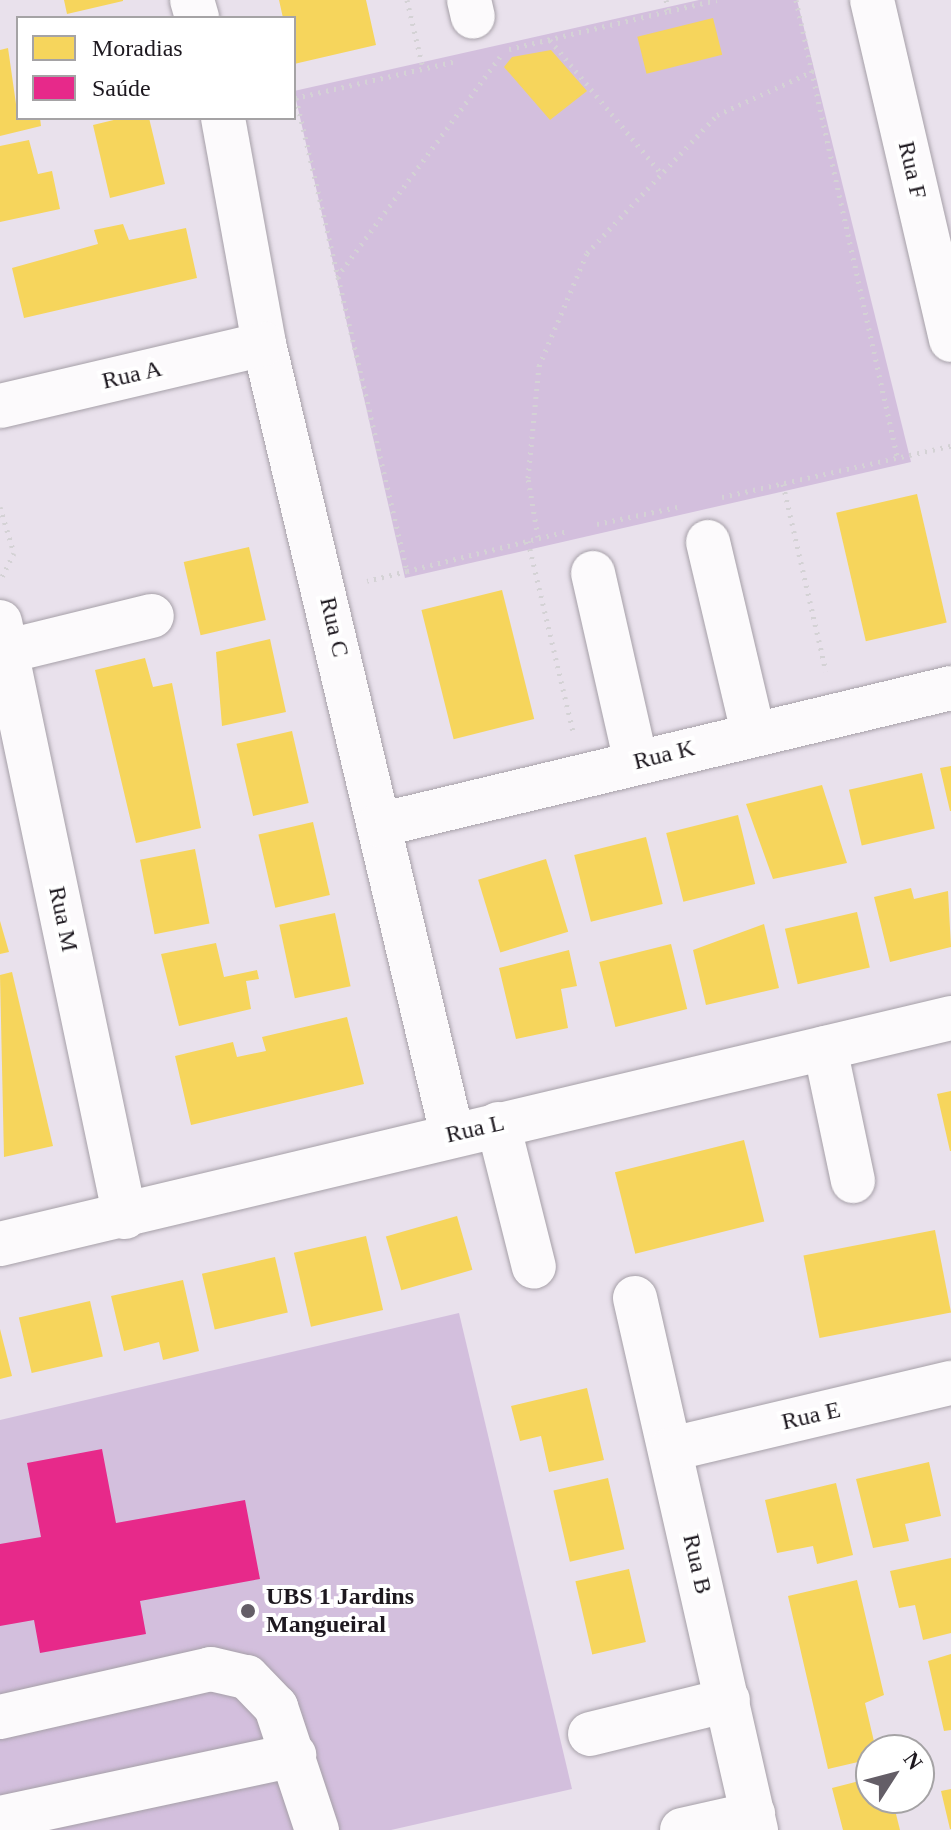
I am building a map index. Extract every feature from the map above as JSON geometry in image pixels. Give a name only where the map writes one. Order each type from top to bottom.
[{"type":"street","name":"Rua F","points":[[872,0],[951,340]]},
{"type":"street","name":"Rua C","points":[[223,120],[264,344],[326,591],[452,1134]]},
{"type":"street","name":"Rua A","points":[[0,406],[264,344]]},
{"type":"street","points":[[702,515],[753,732]]},
{"type":"street","points":[[593,573],[636,762]]},
{"type":"street","points":[[4,637],[152,616]]},
{"type":"street","name":"Rua M","points":[[4,637],[125,1217]]},
{"type":"street","name":"Rua K","points":[[379,825],[753,732],[951,688]]},
{"type":"street","name":"Rua L","points":[[0,1244],[125,1217],[452,1134],[951,1018]]},
{"type":"street","points":[[825,1048],[853,1181]]},
{"type":"street","points":[[498,1124],[534,1267]]},
{"type":"street","name":"Rua B","points":[[635,1298],[754,1822]]},
{"type":"street","name":"Rua E","points":[[671,1449],[951,1383]]},
{"type":"street","points":[[0,1717],[211,1669],[247,1677],[276,1707],[317,1830]]},
{"type":"street","points":[[590,1734],[728,1700]]},
{"type":"street","points":[[0,1818],[294,1755]]},
{"type":"street","points":[[682,1830],[754,1822]]},
{"type":"path","points":[[407,0],[423,68]]},
{"type":"path","points":[[666,0],[669,11],[717,0]]},
{"type":"path","points":[[796,0],[897,457]]},
{"type":"path","points":[[550,40],[660,172]]},
{"type":"path","points":[[336,278],[506,50]]},
{"type":"path","points":[[538,537],[528,478],[539,366],[587,253],[660,172],[717,115],[813,71]]},
{"type":"path","points":[[296,98],[407,571]]},
{"type":"path","points":[[326,591],[538,537],[702,515],[783,484],[951,446]]},
{"type":"path","points":[[783,484],[836,715]]},
{"type":"path","points":[[0,507],[14,553],[0,580]]},
{"type":"path","points":[[528,541],[583,775]]},
{"type":"shaded area","points":[[699,0],[797,0],[911,462],[405,578],[296,91]]},
{"type":"shaded area","name":"UBS 1 Jardins Mangueiral","points":[[459,1313],[572,1789],[391,1830],[0,1830],[0,1420]]},
{"type":"building: Moradias","points":[[64,0],[123,0],[123,1],[67,14]]},
{"type":"building: Moradias","points":[[279,0],[366,0],[376,45],[296,64],[296,16],[283,16]]},
{"type":"building: Moradias","points":[[713,18],[722,55],[647,74],[637,37]]},
{"type":"building: Moradias","points":[[8,48],[16,120],[40,120],[41,126],[0,136],[0,50]]},
{"type":"building: Moradias","points":[[551,50],[587,91],[550,120],[504,67],[512,57]]},
{"type":"building: Moradias","points":[[114,120],[149,120],[165,184],[110,198],[93,125]]},
{"type":"building: Moradias","points":[[29,140],[38,174],[52,171],[60,209],[0,222],[0,146]]},
{"type":"building: Moradias","points":[[123,224],[129,240],[186,228],[197,278],[24,318],[12,268],[98,244],[94,230]]},
{"type":"building: Moradias","points":[[917,494],[947,623],[866,641],[836,513]]},
{"type":"building: Moradias","points":[[249,547],[266,620],[201,635],[184,562]]},
{"type":"building: Moradias","points":[[502,590],[534,719],[454,739],[421,610]]},
{"type":"building: Moradias","points":[[270,639],[286,712],[222,726],[216,652]]},
{"type":"building: Moradias","points":[[145,658],[153,687],[172,683],[201,828],[136,843],[95,670]]},
{"type":"building: Moradias","points":[[292,731],[309,803],[253,816],[236,744]]},
{"type":"building: Moradias","points":[[951,766],[951,811],[950,811],[940,768]]},
{"type":"building: Moradias","points":[[922,773],[935,829],[862,845],[849,790]]},
{"type":"building: Moradias","points":[[822,785],[847,863],[773,879],[746,804]]},
{"type":"building: Moradias","points":[[738,815],[755,884],[683,902],[666,833]]},
{"type":"building: Moradias","points":[[313,822],[330,895],[275,908],[258,835]]},
{"type":"building: Moradias","points":[[646,837],[663,904],[591,922],[574,855]]},
{"type":"building: Moradias","points":[[195,849],[210,924],[155,934],[140,860]]},
{"type":"building: Moradias","points":[[546,859],[568,932],[500,952],[478,880]]},
{"type":"building: Moradias","points":[[911,888],[914,899],[948,891],[951,947],[890,962],[874,897]]},
{"type":"building: Moradias","points":[[857,912],[870,968],[798,984],[785,929]]},
{"type":"building: Moradias","points":[[335,913],[351,986],[295,998],[279,925]]},
{"type":"building: Moradias","points":[[0,921],[9,952],[0,954]]},
{"type":"building: Moradias","points":[[764,924],[779,988],[706,1005],[693,950]]},
{"type":"building: Moradias","points":[[216,943],[224,977],[257,970],[259,979],[246,981],[251,1009],[179,1026],[161,954]]},
{"type":"building: Moradias","points":[[671,944],[687,1009],[615,1027],[599,962]]},
{"type":"building: Moradias","points":[[569,950],[577,986],[561,989],[568,1028],[516,1039],[499,968]]},
{"type":"building: Moradias","points":[[12,972],[53,1146],[4,1157],[0,975]]},
{"type":"building: Moradias","points":[[347,1017],[364,1084],[191,1125],[175,1056],[233,1042],[237,1057],[266,1051],[262,1037]]},
{"type":"building: Moradias","points":[[951,1091],[951,1151],[950,1151],[937,1094]]},
{"type":"building: Moradias","points":[[744,1140],[764,1222],[635,1254],[615,1172]]},
{"type":"building: Moradias","points":[[457,1216],[472,1270],[401,1290],[386,1236]]},
{"type":"building: Moradias","points":[[935,1230],[951,1312],[819,1338],[803,1256]]},
{"type":"building: Moradias","points":[[366,1236],[383,1310],[311,1327],[294,1253]]},
{"type":"building: Moradias","points":[[275,1257],[288,1313],[215,1329],[202,1274]]},
{"type":"building: Moradias","points":[[183,1280],[199,1351],[163,1360],[159,1342],[124,1351],[111,1296]]},
{"type":"building: Moradias","points":[[90,1301],[103,1357],[32,1373],[19,1317]]},
{"type":"building: Moradias","points":[[0,1329],[12,1376],[0,1379]]},
{"type":"building: Moradias","points":[[587,1388],[604,1460],[549,1472],[541,1436],[520,1441],[511,1406]]},
{"type":"building: Moradias","points":[[929,1462],[941,1516],[905,1524],[909,1541],[873,1548],[856,1479]]},
{"type":"building: Moradias","points":[[608,1478],[624,1549],[570,1562],[553,1491]]},
{"type":"building: Moradias","points":[[836,1483],[853,1555],[817,1564],[813,1546],[777,1553],[765,1500]]},
{"type":"building: Moradias","points":[[951,1558],[951,1633],[923,1640],[915,1605],[899,1608],[890,1571]]},
{"type":"building: Moradias","points":[[629,1569],[646,1642],[592,1654],[575,1581]]},
{"type":"building: Moradias","points":[[857,1580],[884,1695],[865,1703],[872,1734],[855,1734],[855,1763],[828,1769],[788,1596]]},
{"type":"building: Moradias","points":[[951,1654],[951,1730],[944,1731],[928,1661]]},
{"type":"building: Moradias","points":[[855,1782],[855,1814],[896,1814],[900,1830],[843,1830],[832,1788]]},
{"type":"building: Moradias","points":[[951,1789],[951,1829],[950,1829],[941,1791]]},
{"type":"building: Saúde","points":[[102,1449],[116,1523],[245,1500],[260,1579],[140,1601],[146,1634],[40,1653],[34,1620],[0,1626],[0,1544],[41,1537],[27,1463]]},
{"type":"place","name":"UBS 1 Jardins Mangueiral","points":[[248,1611]]}]
